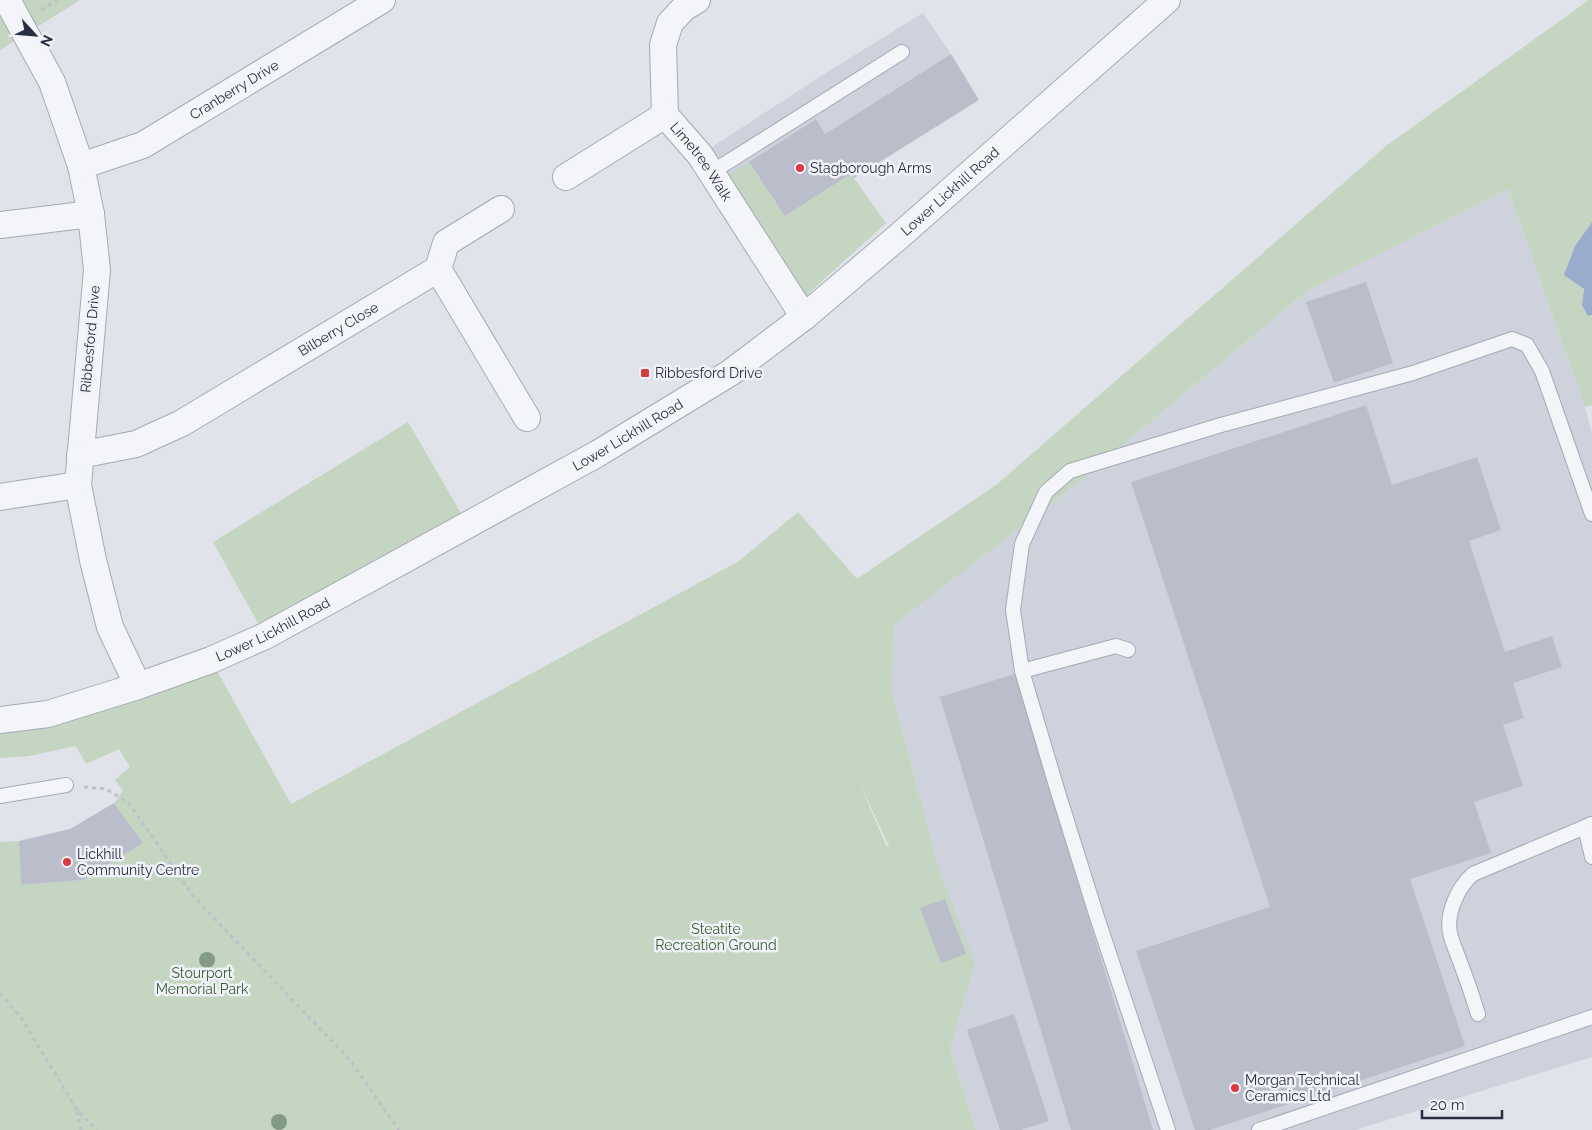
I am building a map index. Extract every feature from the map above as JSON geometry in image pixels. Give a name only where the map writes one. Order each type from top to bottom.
[{"type":"street","name":"Ribbesford Drive","points":[[7,0],[52,82],[81,166],[91,214],[97,270],[78,484],[93,560],[110,627],[138,686]]},
{"type":"street","name":"Cranberry Drive","points":[[81,166],[143,145],[382,0]]},
{"type":"street","name":"Limetree Walk","points":[[697,0],[684,8],[670,23],[663,45],[666,115],[700,154],[804,317]]},
{"type":"street","name":"Lower Lickhill Road","points":[[0,720],[48,714],[138,686],[211,660],[265,636],[597,454],[730,373],[804,317],[897,238],[1167,0]]},
{"type":"street","points":[[566,177],[666,115]]},
{"type":"street","points":[[502,209],[446,243],[438,269],[527,418]]},
{"type":"street","points":[[0,225],[91,214]]},
{"type":"street","name":"Bilberry Close","points":[[80,455],[136,444],[182,423],[438,269]]},
{"type":"street","points":[[0,497],[78,484]]},
{"type":"lane","points":[[712,172],[902,52]]},
{"type":"lane","points":[[1168,1130],[1090,896],[1022,671],[1013,610],[1022,544],[1046,492],[1070,471],[1221,425],[1413,373],[1512,339],[1527,345],[1542,371],[1592,514]]},
{"type":"lane","points":[[1022,671],[1116,646],[1128,650]]},
{"type":"lane","points":[[0,796],[66,785]]},
{"type":"lane","points":[[1478,1014],[1450,932],[1451,915],[1455,901],[1466,880],[1473,874],[1588,826],[1592,857]]},
{"type":"lane","points":[[1259,1130],[1592,1017]]},
{"type":"path","points":[[66,785],[106,789],[129,803],[192,896],[349,1059],[399,1130]]},
{"type":"path","points":[[0,993],[22,1019],[77,1110],[97,1130]]},
{"type":"path","points":[[77,1110],[81,1130]]},
{"type":"shaded area","points":[[923,13],[951,54],[825,134],[816,119],[719,182],[700,155],[824,74]]},
{"type":"shaded area","points":[[1508,189],[1585,407],[1592,433],[1592,1057],[1355,1130],[976,1130],[950,1049],[973,972],[938,866],[892,692],[894,625],[1075,485],[1307,291]]},
{"type":"green space","points":[[0,0],[80,0],[0,50]]},
{"type":"green space","points":[[1589,0],[1592,0],[1592,222],[1575,246],[1588,316],[1592,315],[1592,405],[1585,407],[1508,189],[1307,291],[1075,485],[894,625],[892,692],[938,866],[975,964],[950,1049],[976,1130],[0,1130],[0,842],[19,841],[22,885],[83,880],[143,843],[114,803],[123,791],[115,780],[130,767],[119,749],[86,764],[76,746],[29,756],[0,758],[0,720],[211,660],[291,804],[739,561],[798,512],[857,579],[996,485],[1386,146]],"holes":[[[858,780],[889,846],[886,845]]]},
{"type":"green space","points":[[749,162],[785,216],[851,174],[886,223],[809,293],[804,317],[719,182]]},
{"type":"green space","points":[[408,422],[468,525],[265,636],[213,542]]},
{"type":"water","points":[[1592,222],[1592,315],[1588,316],[1582,305],[1584,289],[1564,275],[1575,246]]},
{"type":"building","points":[[951,54],[979,100],[854,178],[851,174],[785,216],[749,162],[816,119],[825,134]]},
{"type":"building","points":[[1366,282],[1393,363],[1334,383],[1306,302]]},
{"type":"building","points":[[1366,405],[1392,485],[1477,457],[1501,530],[1469,541],[1505,652],[1552,636],[1562,667],[1513,683],[1524,718],[1503,725],[1523,786],[1474,802],[1491,853],[1410,879],[1465,1046],[1210,1130],[1195,1130],[1136,951],[1270,907],[1131,482]]},
{"type":"building","points":[[1015,674],[1153,1130],[1071,1130],[940,697]]},
{"type":"building","name":"Lickhill Community Centre","points":[[114,803],[143,843],[83,880],[21,885],[19,841],[70,829]]},
{"type":"building","points":[[945,899],[966,954],[941,963],[920,908]]},
{"type":"building","points":[[1014,1014],[1049,1121],[1021,1130],[1000,1130],[967,1030]]},
{"type":"place","name":"Stagborough Arms","points":[[800,168]]},
{"type":"place","name":"Ribbesford Drive","points":[[645,373]]},
{"type":"place","name":"Lickhill Community Centre","points":[[67,862]]},
{"type":"place","name":"Morgan Technical Ceramics Ltd","points":[[1235,1088]]},
{"type":"park label","name":"Steatite Recreation Ground","points":[[716,938]]},
{"type":"park label","name":"Stourport Memorial Park","points":[[202,982]]}]
